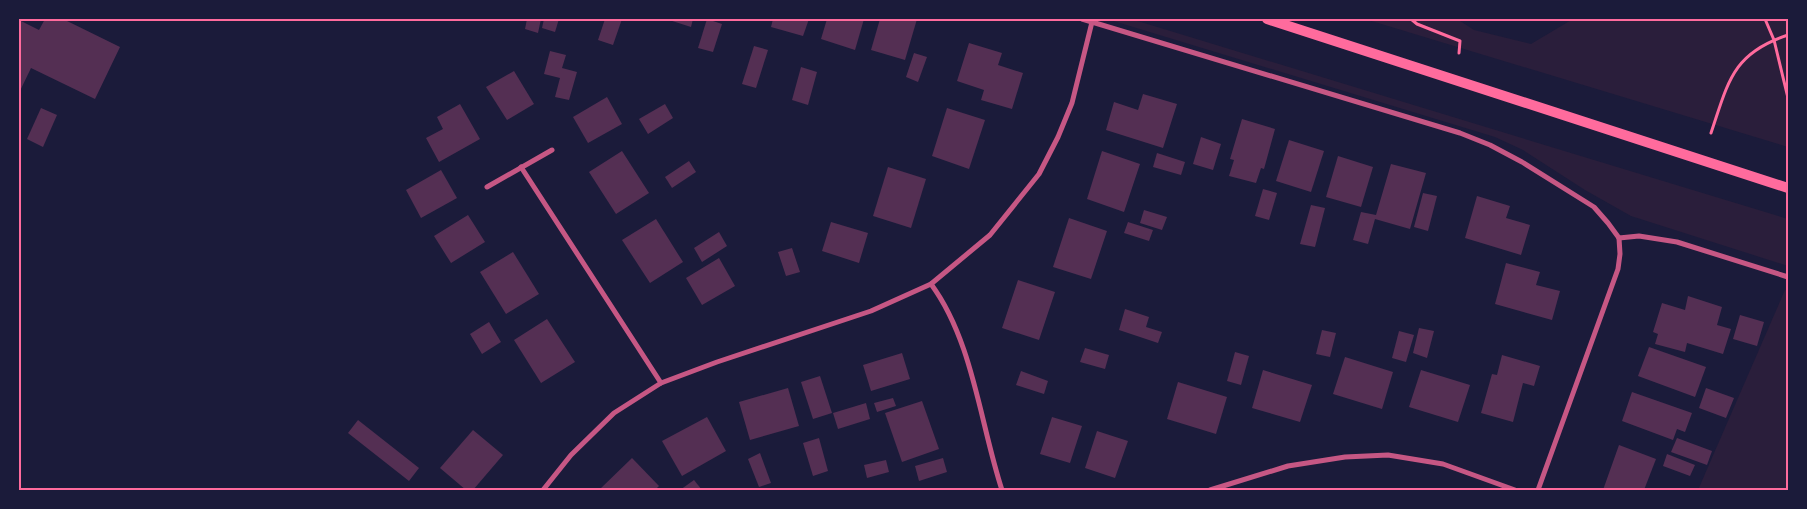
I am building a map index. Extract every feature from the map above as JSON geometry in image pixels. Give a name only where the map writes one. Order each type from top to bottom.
[{"type":"main road","points":[[1267,19],[1788,188]]},
{"type":"street","points":[[1082,19],[1460,133],[1490,145],[1522,162],[1594,207],[1619,238],[1620,254],[1618,269],[1538,490]]},
{"type":"street","points":[[542,490],[571,455],[614,413],[661,383],[717,362],[871,311],[930,284],[990,235],[1040,174],[1058,137],[1072,102],[1092,22]]},
{"type":"street","points":[[487,187],[552,150]]},
{"type":"street","points":[[521,167],[661,383]]},
{"type":"street","points":[[1619,238],[1639,236],[1677,242],[1788,277]]},
{"type":"street","points":[[930,284],[940,298],[961,341],[1002,490]]},
{"type":"street","points":[[1210,490],[1288,466],[1345,456],[1388,455],[1443,464],[1515,490]]},
{"type":"path","points":[[1411,19],[1417,24],[1460,41],[1459,53]]},
{"type":"path","points":[[1766,19],[1774,40],[1788,98]]},
{"type":"path","points":[[1711,133],[1728,85],[1738,66],[1753,51],[1788,35]]},
{"type":"shaded area","points":[[1107,19],[1131,19],[1788,219],[1788,266],[1631,216],[1585,190],[1523,150],[1495,137]]},
{"type":"shaded area","points":[[1365,19],[1457,19],[1474,30],[1531,44],[1573,19],[1788,19],[1788,147]]},
{"type":"shaded area","points":[[1785,290],[1788,291],[1788,490],[1698,490]]},
{"type":"building","points":[[45,19],[63,19],[120,47],[95,99],[31,68],[19,93],[19,20],[39,30]]},
{"type":"building","points":[[527,19],[541,19],[538,33],[525,29]]},
{"type":"building","points":[[544,19],[559,19],[555,32],[542,28]]},
{"type":"building","points":[[605,19],[622,19],[613,45],[598,40]]},
{"type":"building","points":[[666,19],[693,19],[691,27]]},
{"type":"building","points":[[707,19],[722,24],[713,52],[698,48]]},
{"type":"building","points":[[773,19],[809,19],[803,36],[771,27]]},
{"type":"building","points":[[827,19],[864,19],[855,50],[821,39]]},
{"type":"building","points":[[880,19],[917,19],[905,60],[871,50]]},
{"type":"building","points":[[969,43],[1002,53],[998,65],[1023,73],[1012,109],[981,100],[984,90],[957,81]]},
{"type":"building","points":[[754,46],[768,50],[756,88],[742,84]]},
{"type":"building","points":[[550,51],[566,55],[562,68],[577,72],[569,100],[555,97],[560,78],[544,74]]},
{"type":"building","points":[[914,53],[927,57],[918,82],[906,77]]},
{"type":"building","points":[[801,67],[817,72],[808,105],[792,100]]},
{"type":"building","points":[[514,71],[534,104],[507,120],[486,87]]},
{"type":"building","points":[[1143,94],[1177,104],[1163,148],[1106,130],[1114,102],[1138,110]]},
{"type":"building","points":[[607,97],[622,124],[588,143],[573,117]]},
{"type":"building","points":[[460,104],[480,139],[439,162],[426,138],[443,129],[437,117]]},
{"type":"building","points":[[665,104],[673,118],[648,134],[639,119]]},
{"type":"building","points":[[41,108],[57,115],[43,147],[27,139]]},
{"type":"building","points":[[947,108],[985,120],[969,169],[932,156]]},
{"type":"building","points":[[1242,119],[1275,129],[1264,169],[1261,168],[1256,183],[1229,176],[1234,160],[1230,159]]},
{"type":"building","points":[[1201,137],[1221,144],[1213,170],[1193,164]]},
{"type":"building","points":[[1289,140],[1324,151],[1311,192],[1276,181]]},
{"type":"building","points":[[622,151],[649,193],[616,214],[589,172]]},
{"type":"building","points":[[1102,151],[1140,164],[1124,212],[1087,199]]},
{"type":"building","points":[[1157,153],[1185,162],[1181,175],[1153,167]]},
{"type":"building","points":[[1338,156],[1373,167],[1361,207],[1326,197]]},
{"type":"building","points":[[689,161],[696,172],[672,188],[665,177]]},
{"type":"building","points":[[1391,164],[1426,173],[1410,229],[1375,219],[1368,244],[1353,240],[1361,212],[1376,215]]},
{"type":"building","points":[[888,167],[926,179],[911,228],[873,216]]},
{"type":"building","points":[[441,170],[457,198],[421,218],[406,190]]},
{"type":"building","points":[[1263,189],[1277,193],[1269,220],[1255,216]]},
{"type":"building","points":[[1423,193],[1437,196],[1428,231],[1414,227]]},
{"type":"building","points":[[1477,196],[1510,206],[1506,218],[1530,225],[1521,255],[1465,238]]},
{"type":"building","points":[[1311,205],[1325,208],[1315,247],[1300,244]]},
{"type":"building","points":[[1144,210],[1167,217],[1162,230],[1140,223]]},
{"type":"building","points":[[468,215],[485,242],[451,263],[434,236]]},
{"type":"building","points":[[1069,218],[1107,231],[1091,279],[1053,267]]},
{"type":"building","points":[[656,219],[683,262],[650,283],[622,240]]},
{"type":"building","points":[[831,222],[868,233],[859,263],[822,251]]},
{"type":"building","points":[[1128,222],[1153,230],[1149,241],[1124,233]]},
{"type":"building","points":[[719,232],[727,246],[702,262],[694,248]]},
{"type":"building","points":[[792,248],[800,272],[786,276],[778,252]]},
{"type":"building","points":[[513,252],[539,294],[506,314],[480,272]]},
{"type":"building","points":[[719,258],[735,286],[702,305],[686,278]]},
{"type":"building","points":[[1506,263],[1540,272],[1536,285],[1560,291],[1552,320],[1495,304]]},
{"type":"building","points":[[1018,280],[1055,292],[1039,340],[1002,328]]},
{"type":"building","points":[[1688,296],[1722,307],[1717,325],[1731,329],[1723,354],[1687,343],[1685,352],[1655,344],[1658,334],[1653,332],[1662,303],[1685,310]]},
{"type":"building","points":[[1125,309],[1149,317],[1146,327],[1162,332],[1158,343],[1119,330]]},
{"type":"building","points":[[1740,315],[1764,322],[1757,346],[1733,339]]},
{"type":"building","points":[[547,319],[575,362],[541,383],[514,340]]},
{"type":"building","points":[[489,322],[501,342],[482,354],[470,334]]},
{"type":"building","points":[[1419,328],[1434,331],[1427,358],[1413,353]]},
{"type":"building","points":[[1322,330],[1336,333],[1330,357],[1316,354]]},
{"type":"building","points":[[1399,331],[1414,335],[1406,362],[1392,358]]},
{"type":"building","points":[[1649,347],[1706,367],[1695,397],[1638,376]]},
{"type":"building","points":[[1085,348],[1109,355],[1105,369],[1080,362]]},
{"type":"building","points":[[1235,352],[1249,356],[1241,385],[1227,381]]},
{"type":"building","points":[[902,353],[910,379],[871,391],[863,365]]},
{"type":"building","points":[[1502,355],[1540,366],[1534,386],[1523,383],[1513,422],[1481,413],[1492,374],[1497,375]]},
{"type":"building","points":[[1345,357],[1393,372],[1382,409],[1333,394]]},
{"type":"building","points":[[1263,370],[1312,385],[1300,422],[1252,408]]},
{"type":"building","points":[[1421,370],[1470,385],[1458,422],[1409,407]]},
{"type":"building","points":[[1021,371],[1048,381],[1044,394],[1016,385]]},
{"type":"building","points":[[820,376],[832,413],[813,419],[801,382]]},
{"type":"building","points":[[1178,382],[1227,397],[1216,434],[1167,419]]},
{"type":"building","points":[[788,388],[799,426],[750,440],[739,402]]},
{"type":"building","points":[[1706,388],[1734,398],[1726,418],[1699,408]]},
{"type":"building","points":[[1632,392],[1692,413],[1685,432],[1677,429],[1673,440],[1622,421]]},
{"type":"building","points":[[893,398],[896,406],[877,412],[874,403]]},
{"type":"building","points":[[922,401],[939,449],[902,462],[885,413]]},
{"type":"building","points":[[866,403],[870,419],[838,429],[833,413]]},
{"type":"building","points":[[707,417],[726,451],[682,476],[662,441]]},
{"type":"building","points":[[1052,417],[1082,426],[1070,463],[1040,454]]},
{"type":"building","points":[[358,420],[419,468],[409,481],[348,433]]},
{"type":"building","points":[[473,430],[503,455],[473,490],[466,490],[440,468]]},
{"type":"building","points":[[1097,431],[1128,441],[1115,478],[1085,468]]},
{"type":"building","points":[[819,438],[828,471],[813,476],[803,443]]},
{"type":"building","points":[[1677,438],[1712,451],[1707,465],[1671,452]]},
{"type":"building","points":[[1619,445],[1656,459],[1644,490],[1603,490]]},
{"type":"building","points":[[760,453],[771,483],[759,487],[748,459]]},
{"type":"building","points":[[1667,454],[1695,465],[1690,476],[1663,466]]},
{"type":"building","points":[[632,458],[659,486],[655,490],[599,490]]},
{"type":"building","points":[[943,458],[947,472],[919,481],[915,466]]},
{"type":"building","points":[[886,460],[889,472],[867,478],[864,465]]},
{"type":"building","points":[[694,480],[702,490],[680,490]]}]
